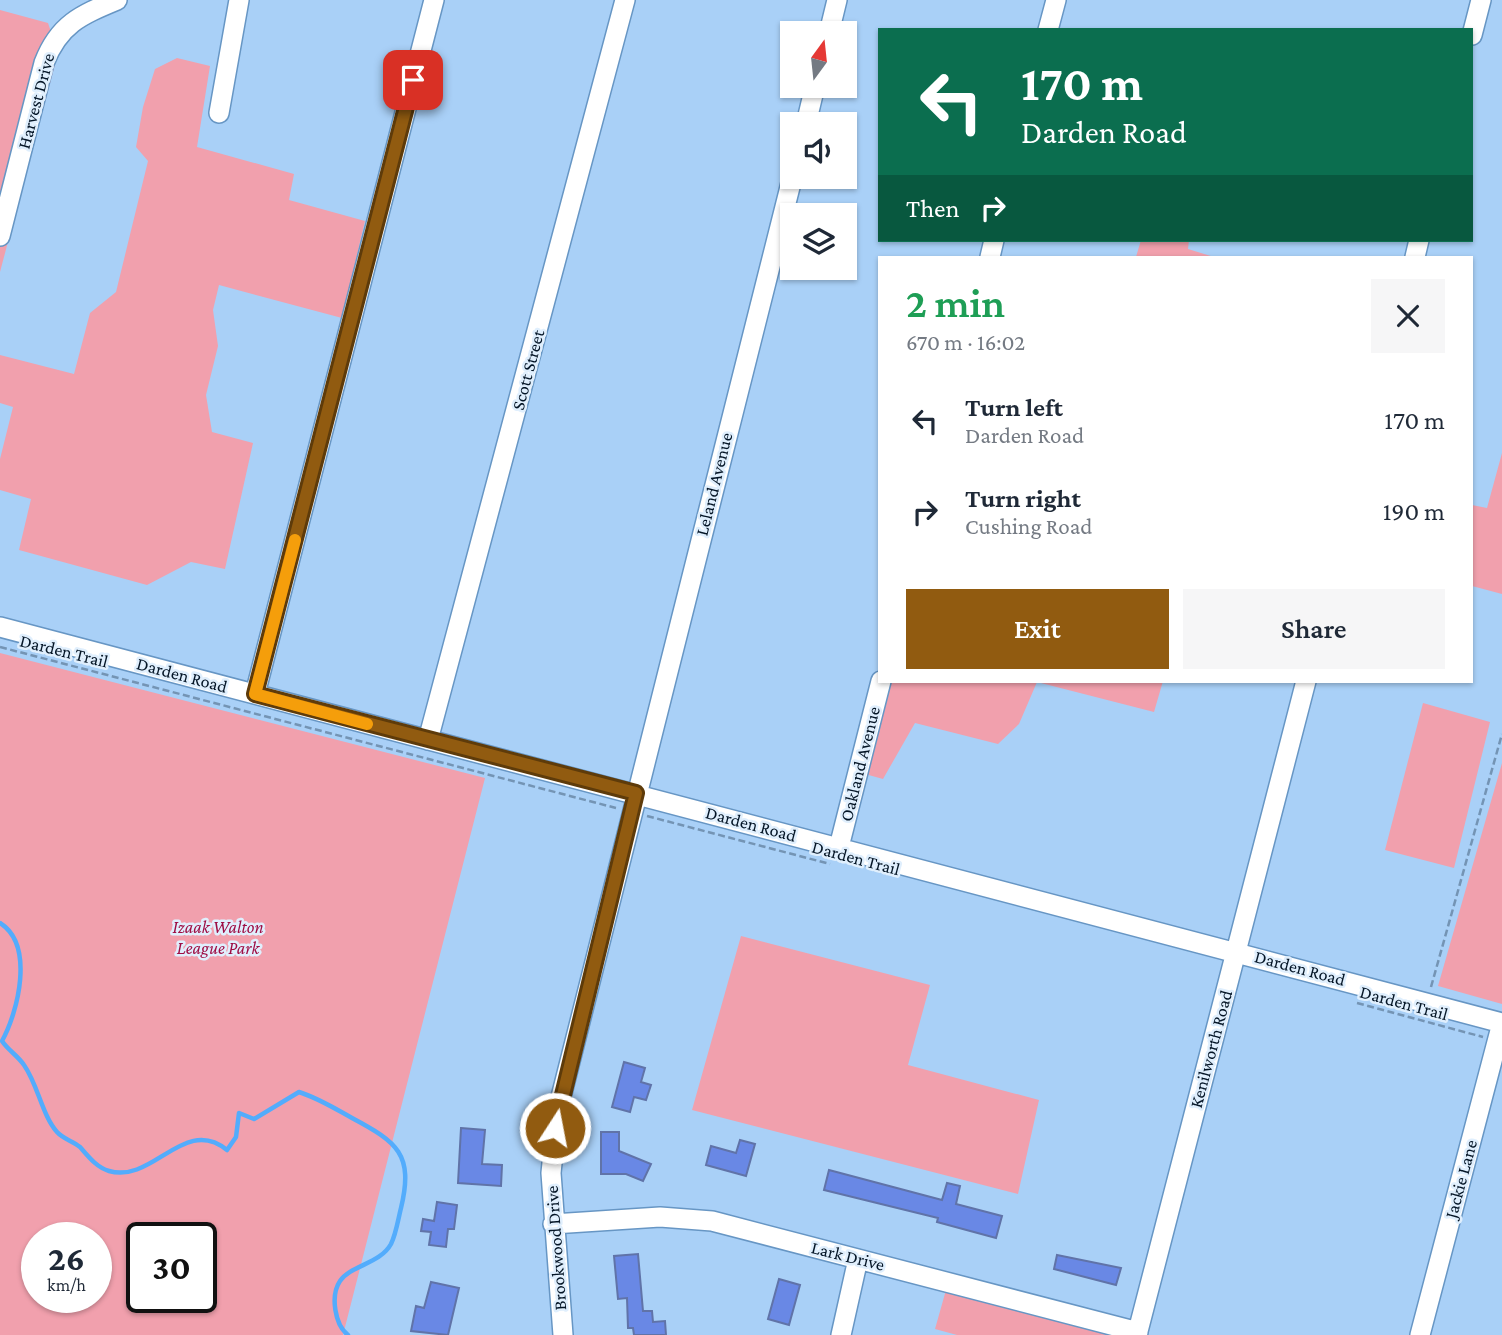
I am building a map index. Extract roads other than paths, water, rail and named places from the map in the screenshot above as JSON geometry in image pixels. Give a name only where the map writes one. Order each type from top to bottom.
[{"type":"street","name":"Harvest Drive","points":[[0,236],[44,63],[53,40],[83,14],[117,0]]},
{"type":"street","points":[[219,113],[239,0]]},
{"type":"street","points":[[255,694],[434,0]]},
{"type":"street","name":"Scott Street","points":[[428,740],[625,0]]},
{"type":"street","points":[[832,21],[837,0]]},
{"type":"street","points":[[1049,28],[1056,0]]},
{"type":"street","points":[[1473,32],[1481,0]]},
{"type":"street","name":"Leland Avenue","points":[[634,803],[789,189]]},
{"type":"street","name":"Darden Road","points":[[0,626],[428,740],[634,803],[836,856],[1237,951],[1500,1029]]},
{"type":"street","name":"Oakland Avenue","points":[[836,856],[880,683]]},
{"type":"street","name":"Kenilworth Road","points":[[1138,1333],[1305,683]]},
{"type":"street","name":"Brookwood Drive","points":[[563,1335],[551,1172],[557,1113],[634,803]]},
{"type":"street","name":"Jackie Lane","points":[[1420,1335],[1500,1029]]},
{"type":"street","name":"Lark Drive","points":[[553,1224],[682,1218],[712,1222],[1138,1333]]},
{"type":"street","points":[[841,1335],[858,1259]]},
{"type":"waterway","points":[[0,923],[11,933],[20,962],[18,997],[2,1041],[29,1073],[47,1117],[57,1132],[80,1147],[100,1167],[109,1171],[125,1172],[140,1168],[182,1145],[197,1140],[211,1141],[227,1150],[236,1137],[239,1113],[254,1119],[299,1092],[332,1107],[391,1143],[403,1162],[405,1175],[401,1208],[394,1236],[386,1251],[351,1271],[337,1287],[335,1310],[348,1335]]},
{"type":"park label","name":"Izaak Walton League Park","points":[[218,937]]}]
